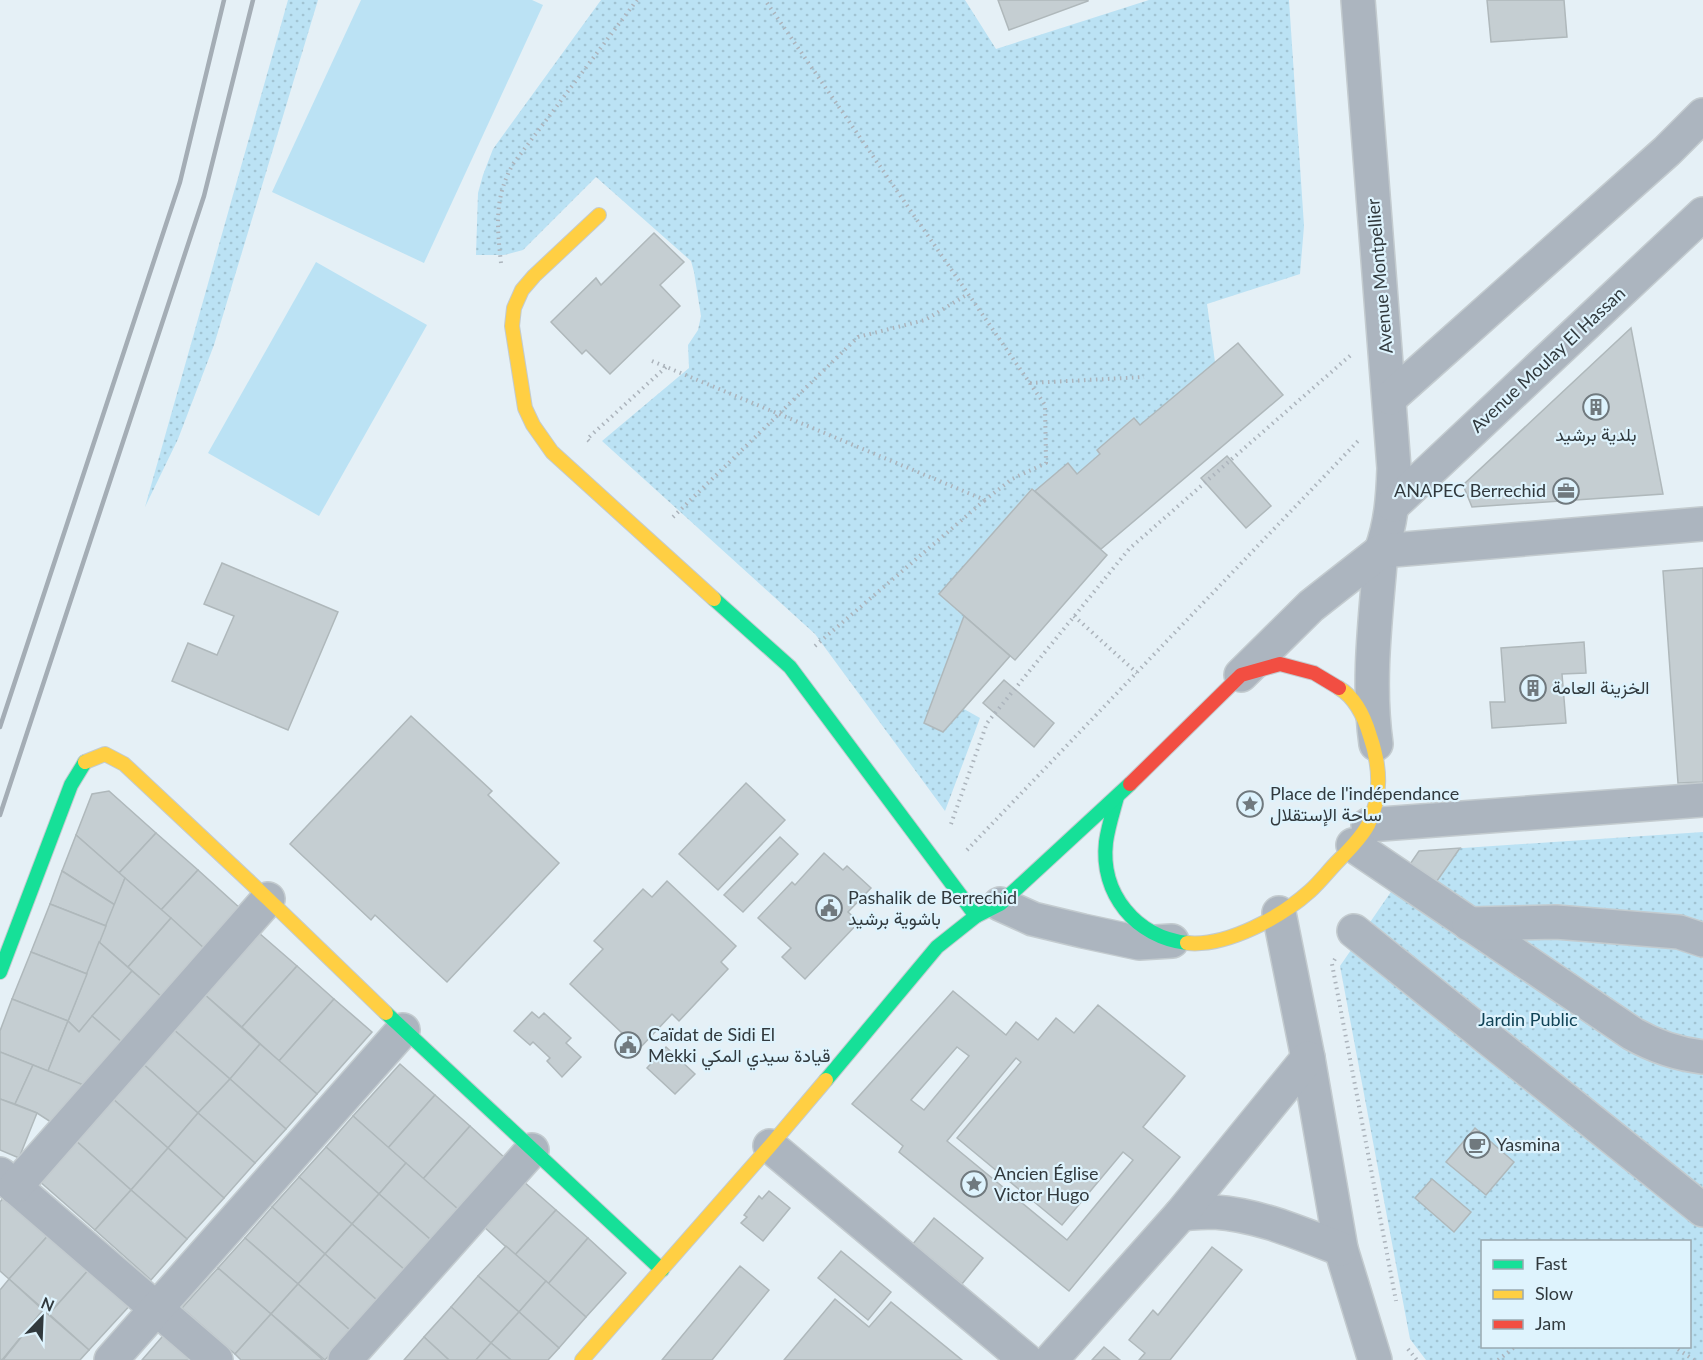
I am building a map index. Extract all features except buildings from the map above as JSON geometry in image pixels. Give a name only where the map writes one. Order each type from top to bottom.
[{"type":"street","name":"Avenue Montpellier","points":[[1358,0],[1394,468],[1393,505],[1381,551],[1372,672],[1372,715],[1377,756]]},
{"type":"street","points":[[1390,398],[1667,151],[1703,115]]},
{"type":"street","name":"Avenue Moulay El Hassan","points":[[1393,505],[1703,214]]},
{"type":"street","points":[[599,215],[534,276],[522,291],[514,308],[512,326],[525,408],[533,425],[552,452],[571,471],[790,667],[988,910],[1139,943],[1172,941],[1198,944],[1223,940],[1252,928],[1279,913],[1310,891],[1361,835],[1379,789],[1377,756],[1365,720],[1348,693],[1314,673],[1280,664],[1241,675]]},
{"type":"street","points":[[582,1360],[770,1146],[937,947],[988,910],[1117,796],[1311,606],[1381,551],[1703,525]]},
{"type":"street","points":[[0,972],[70,785],[85,762],[105,754],[124,764],[404,1030],[662,1270]]},
{"type":"street","points":[[1117,796],[1106,842],[1106,868],[1114,893],[1128,914],[1148,931],[1172,941]]},
{"type":"street","points":[[1361,835],[1703,800]]},
{"type":"street","points":[[1361,835],[1469,924],[1650,1044],[1669,1051],[1703,1057]]},
{"type":"street","points":[[216,1360],[8,1180],[268,899]]},
{"type":"street","points":[[1279,913],[1308,1058],[1341,1249],[1375,1360]]},
{"type":"street","points":[[1469,924],[1567,923],[1679,932],[1703,939]]},
{"type":"street","points":[[1354,931],[1703,1210]]},
{"type":"street","points":[[111,1360],[404,1030]]},
{"type":"street","points":[[1051,1360],[1181,1214],[1308,1058]]},
{"type":"street","points":[[770,1146],[1026,1360]]},
{"type":"street","points":[[345,1360],[532,1150]]},
{"type":"street","points":[[1181,1214],[1214,1212],[1251,1218],[1299,1232],[1341,1249]]},
{"type":"path","points":[[501,268],[498,204],[503,181],[513,164],[637,0]]},
{"type":"path","points":[[765,0],[1045,405],[1046,463],[1012,479],[985,500],[810,650]]},
{"type":"path","points":[[671,518],[858,337],[925,320],[968,294]]},
{"type":"path","points":[[950,827],[987,723],[1129,549],[1355,352],[1356,363]]},
{"type":"path","points":[[652,361],[985,500]]},
{"type":"path","points":[[1029,383],[1144,377]]},
{"type":"path","points":[[968,850],[1361,438]]},
{"type":"path","points":[[1074,616],[1137,673]]},
{"type":"path","points":[[1498,1360],[1515,1348]]},
{"type":"path","points":[[1675,1348],[1694,1360]]},
{"type":"green space","points":[[288,0],[318,0],[214,345],[178,439],[145,507]]},
{"type":"green space","points":[[361,0],[532,0],[543,5],[424,263],[272,192]]},
{"type":"green space","points":[[601,0],[965,0],[996,49],[1149,0],[1289,0],[1304,226],[1300,274],[1207,304],[1215,362],[1140,425],[1133,418],[1097,450],[1100,454],[1077,474],[1068,464],[1035,491],[1031,489],[940,594],[964,616],[924,723],[943,732],[964,709],[980,718],[945,811],[815,634],[602,441],[689,368],[688,345],[698,330],[701,316],[691,261],[596,177],[523,250],[504,255],[476,255],[478,193],[493,149]]},
{"type":"green space","points":[[316,262],[427,325],[319,516],[208,453]]},
{"type":"green space","name":"Jardin Public","points":[[1703,832],[1703,1360],[1426,1360],[1410,1339],[1340,966],[1419,851]]},
{"type":"railway","points":[[0,727],[180,182],[224,0]]},
{"type":"railway","points":[[0,815],[204,196],[253,0]]},
{"type":"traffic: fast","points":[[714,599],[790,667],[976,916]]},
{"type":"traffic: fast","points":[[0,972],[71,785],[85,762]]},
{"type":"traffic: fast","points":[[826,1080],[937,947],[976,916],[1000,904],[1130,784]]},
{"type":"traffic: fast","points":[[1117,797],[1106,842],[1109,879],[1116,895],[1125,910],[1137,922],[1152,932],[1187,943]]},
{"type":"traffic: fast","points":[[386,1013],[662,1270]]},
{"type":"traffic: slow","points":[[599,215],[534,276],[522,290],[514,308],[512,326],[525,408],[533,425],[552,452],[714,599]]},
{"type":"traffic: slow","points":[[1187,943],[1203,943],[1236,935],[1284,911],[1314,887],[1355,844],[1368,825],[1376,803],[1378,781],[1376,758],[1362,716],[1355,703],[1339,688]]},
{"type":"traffic: slow","points":[[85,762],[105,754],[124,764],[386,1013]]},
{"type":"traffic: slow","points":[[582,1360],[826,1080]]},
{"type":"traffic: jam","points":[[1130,784],[1241,675],[1280,664],[1314,673],[1339,688]]},
{"type":"place","name":"بلدية برشيد","points":[[1596,407]]},
{"type":"place","name":"ANAPEC Berrechid","points":[[1566,491]]},
{"type":"place","name":"الخزينة العامة","points":[[1533,688]]},
{"type":"place","name":"Place de l'indépendance ساحة الإستقلال","points":[[1250,804]]},
{"type":"place","name":"Pashalik de Berrechid باشوية برشيد","points":[[829,908]]},
{"type":"place","name":"Caïdat de Sidi El Mekki قيادة سيدي المكي","points":[[628,1045]]},
{"type":"place","name":"Yasmina","points":[[1477,1145]]},
{"type":"place","name":"Ancien Église Victor Hugo","points":[[974,1184]]}]
